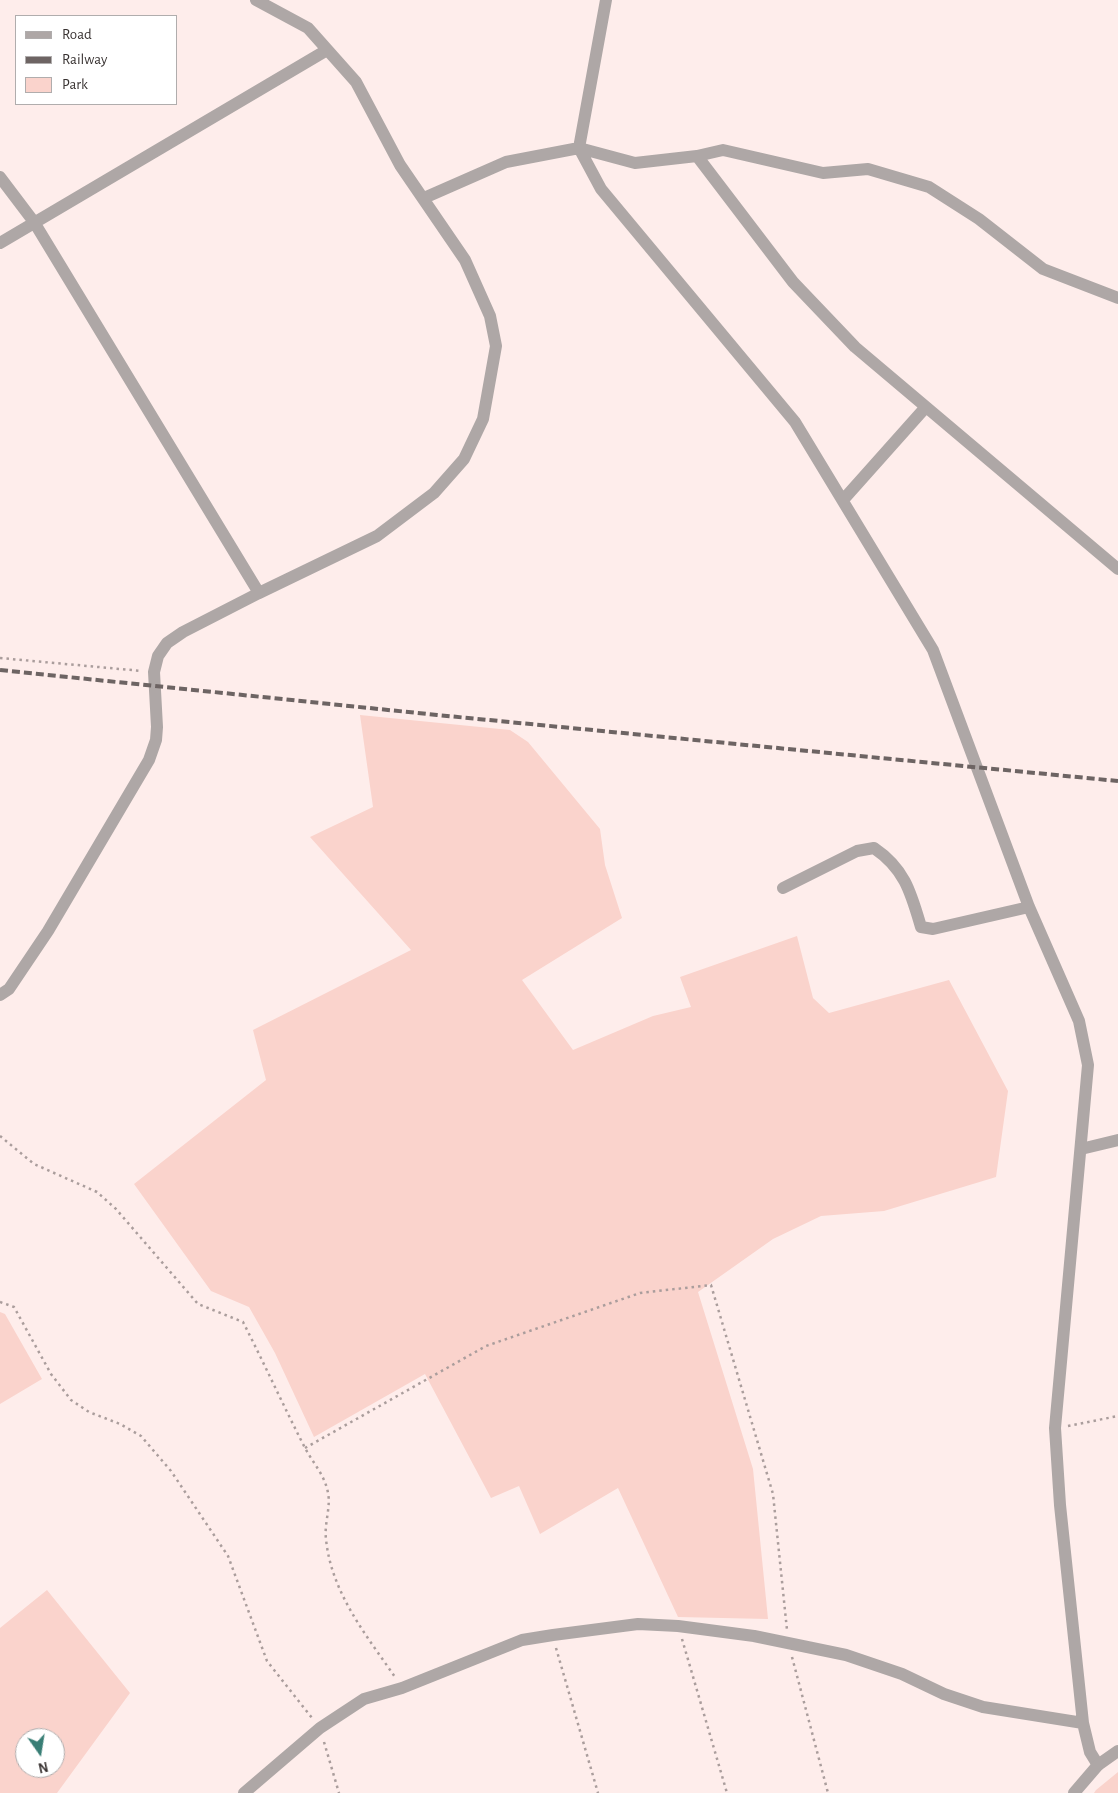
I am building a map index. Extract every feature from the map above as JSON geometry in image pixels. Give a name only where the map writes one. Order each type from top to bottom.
[{"type":"street","points":[[0,995],[9,989],[48,931],[149,760],[156,740],[154,672],[158,656],[167,643],[183,632],[259,593],[377,536],[434,493],[464,459],[483,419],[496,346],[490,316],[465,260],[400,165],[356,82],[308,28],[256,0]]},
{"type":"street","points":[[606,0],[579,148],[601,189],[795,422],[934,650],[1030,907],[1079,1021],[1088,1065],[1055,1428],[1060,1505],[1083,1723],[1090,1752],[1098,1765]]},
{"type":"street","points":[[0,243],[327,50]]},
{"type":"street","points":[[424,198],[506,162],[579,148],[635,163],[697,156],[723,150],[823,173],[868,168],[929,187],[979,219],[1043,269],[1118,298]]},
{"type":"street","points":[[697,156],[793,282],[854,347],[1118,569]]},
{"type":"street","points":[[0,177],[34,222],[259,593]]},
{"type":"street","points":[[842,500],[926,408]]},
{"type":"street","points":[[783,888],[857,851],[874,848],[888,857],[900,873],[910,892],[921,927],[933,928],[1030,907]]},
{"type":"street","points":[[1081,1149],[1118,1140]]},
{"type":"street","points":[[244,1793],[320,1728],[364,1699],[402,1688],[522,1640],[638,1624],[678,1626],[754,1636],[856,1658],[902,1674],[944,1694],[983,1707],[1083,1723]]},
{"type":"street","points":[[1074,1793],[1098,1765],[1118,1751]]},
{"type":"path","points":[[0,658],[154,672]]},
{"type":"path","points":[[0,1136],[34,1164],[97,1192],[116,1209],[198,1304],[243,1322],[305,1448],[319,1470],[329,1494],[325,1537],[329,1560],[339,1588],[357,1622],[402,1688]]},
{"type":"path","points":[[305,1448],[486,1346],[640,1293],[710,1285],[773,1494],[789,1644],[828,1793]]},
{"type":"path","points":[[0,1302],[14,1307],[52,1374],[71,1400],[89,1412],[120,1424],[141,1436],[171,1471],[228,1556],[267,1661],[320,1728],[339,1793]]},
{"type":"path","points":[[1055,1428],[1118,1416]]},
{"type":"path","points":[[678,1626],[727,1793]]},
{"type":"path","points":[[553,1635],[598,1793]]},
{"type":"green space","points":[[360,715],[510,730],[528,742],[600,829],[605,865],[622,918],[522,980],[573,1050],[653,1016],[691,1007],[680,977],[797,936],[813,998],[829,1013],[949,980],[1008,1091],[996,1177],[884,1211],[821,1216],[773,1239],[698,1292],[753,1469],[768,1619],[678,1617],[618,1488],[540,1534],[519,1486],[491,1498],[425,1374],[314,1437],[275,1353],[249,1307],[211,1291],[134,1184],[266,1080],[253,1030],[411,950],[310,837],[373,807]]},
{"type":"green space","points":[[0,1312],[5,1314],[42,1379],[0,1404]]},
{"type":"green space","points":[[47,1590],[130,1693],[57,1793],[0,1793],[0,1628]]},
{"type":"green space","points":[[1118,1772],[1118,1793],[1094,1793],[1096,1790]]},
{"type":"railway","points":[[0,670],[437,715],[1118,781]]}]
